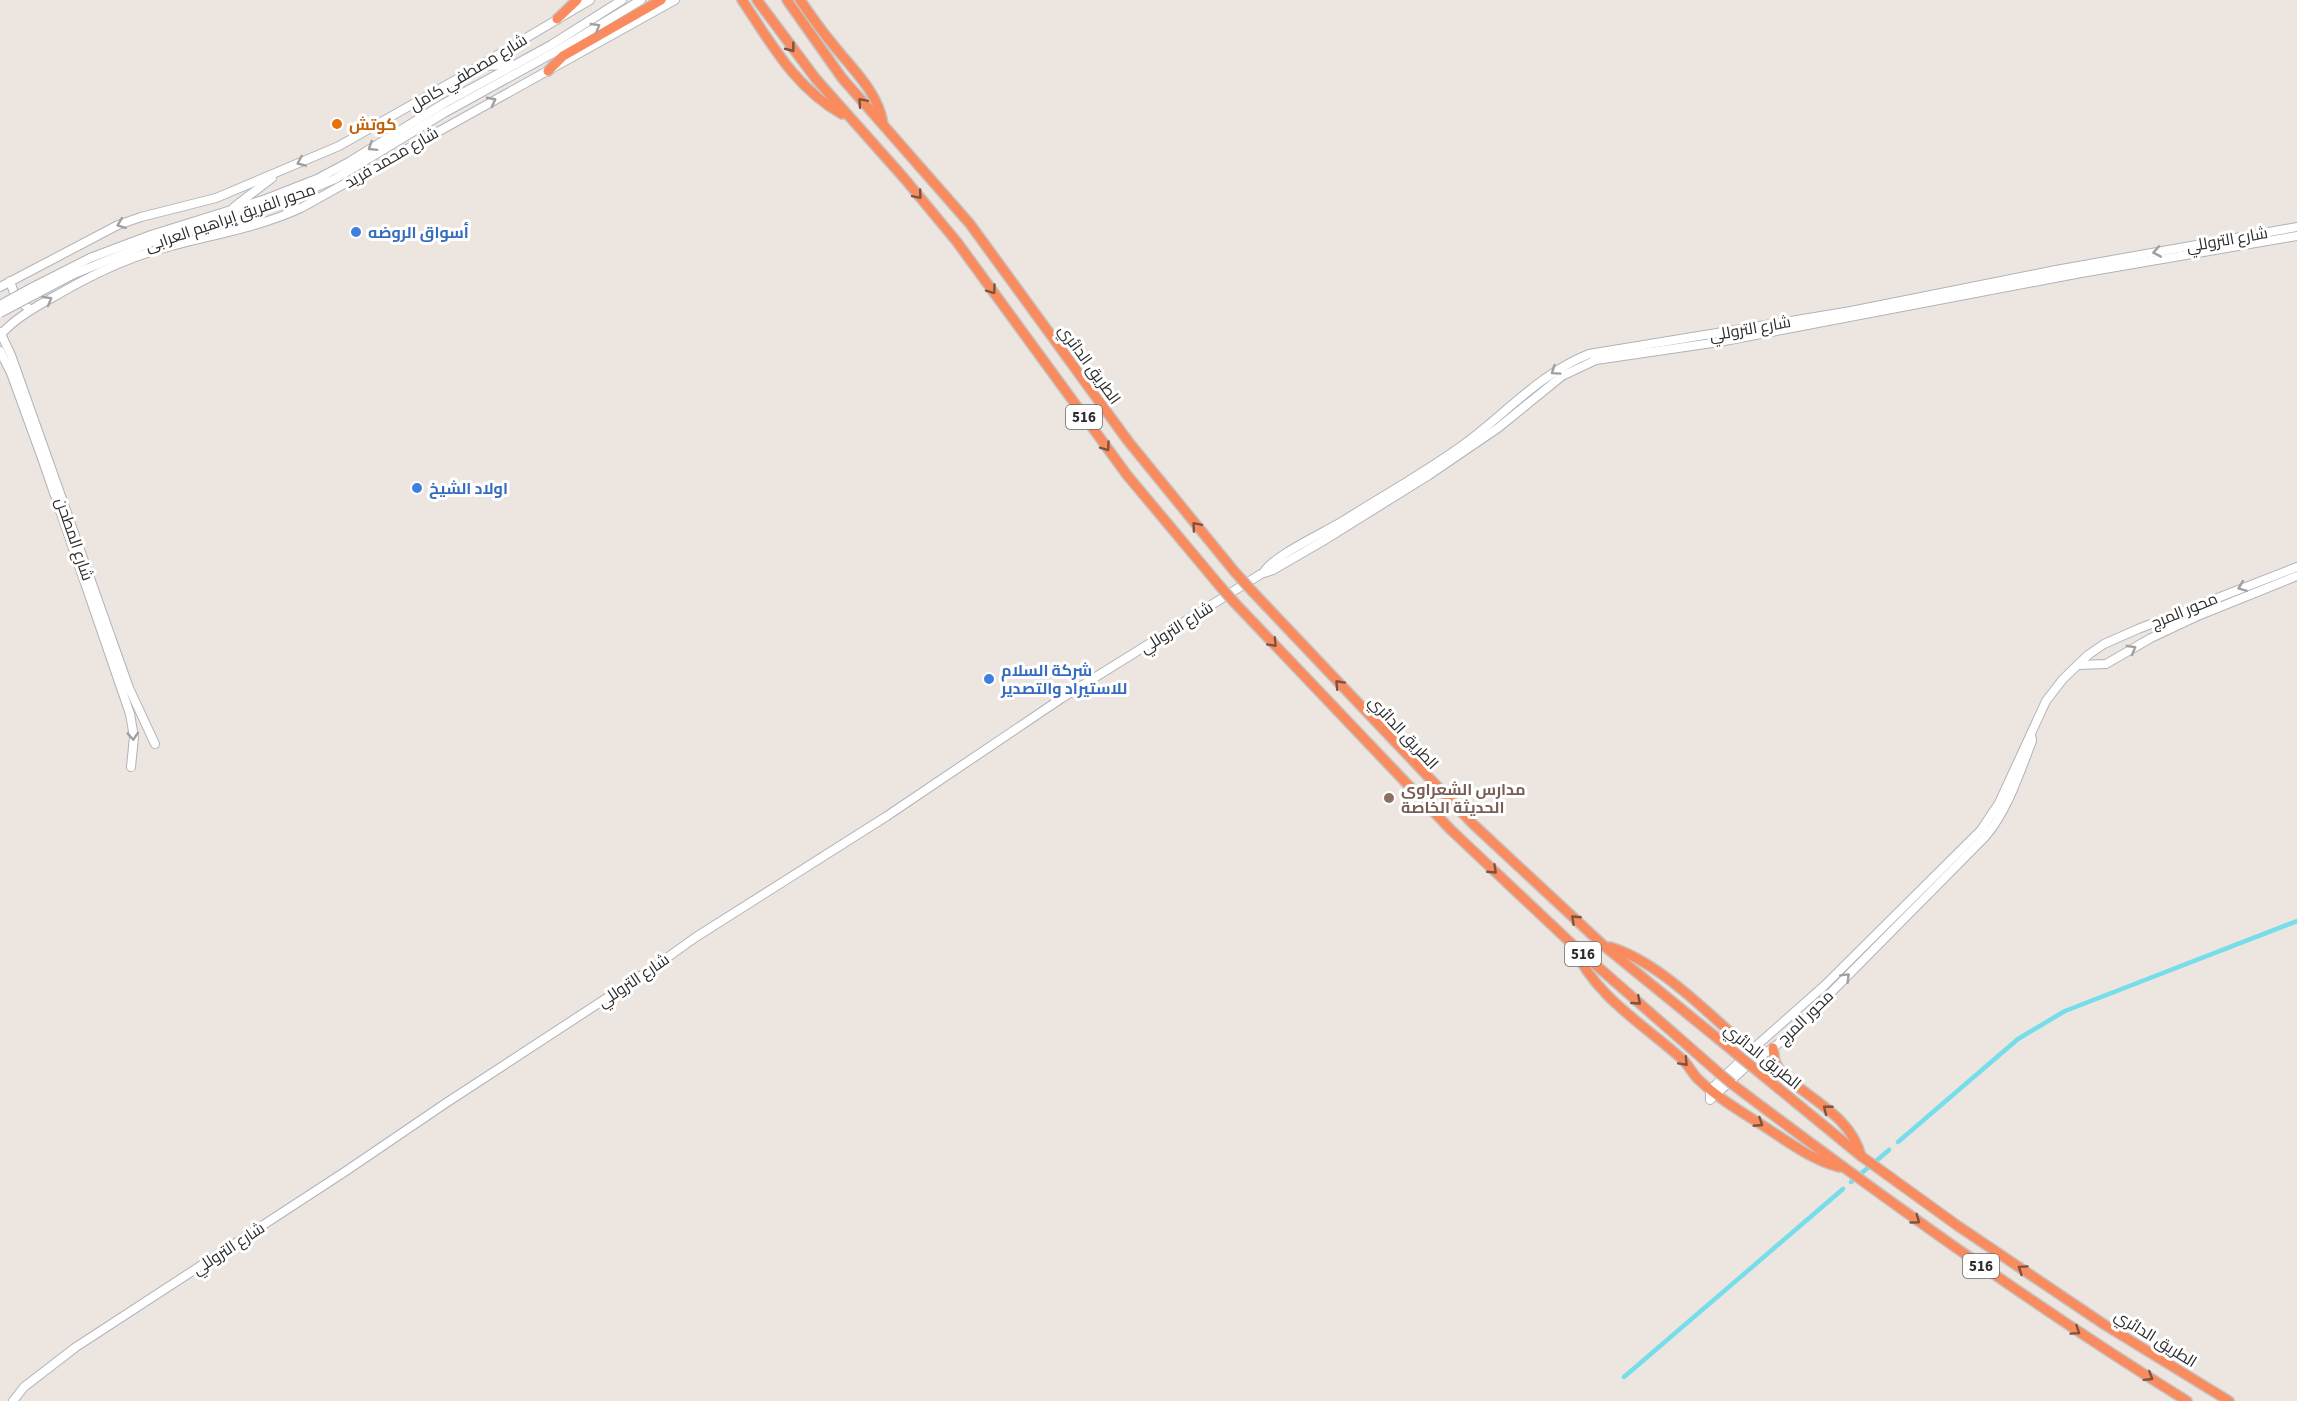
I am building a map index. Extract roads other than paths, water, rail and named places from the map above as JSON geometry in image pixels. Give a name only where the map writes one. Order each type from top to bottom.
[{"type":"highway","points":[[557,19],[577,0]]},
{"type":"highway","points":[[548,70],[559,59],[661,0]]},
{"type":"highway","points":[[742,0],[799,81],[821,100],[848,117]]},
{"type":"highway","name":"الطريق الدائري","points":[[757,0],[800,60],[955,239],[1127,475],[1233,601],[1451,830],[1573,945],[1732,1084],[1947,1243],[2095,1344],[2187,1401]]},
{"type":"highway","name":"الطريق الدائري","points":[[787,0],[830,62],[970,224],[1142,459],[1234,571],[1451,803],[1603,945],[1862,1157],[1958,1226],[2105,1325],[2229,1401]]},
{"type":"highway","points":[[800,0],[870,90],[881,112],[883,124]]},
{"type":"highway","points":[[1573,945],[1583,967],[1597,984],[1631,1017],[1683,1060],[1697,1079],[1713,1093],[1800,1150],[1848,1171]]},
{"type":"highway","points":[[1603,945],[1623,951],[1657,971],[1735,1037],[1753,1048]]},
{"type":"highway","points":[[1773,1048],[1774,1062],[1780,1071],[1845,1124],[1862,1157]]},
{"type":"street","name":"شارع مصطفي كامل","points":[[0,287],[107,230],[141,217],[216,198],[362,134],[590,0]]},
{"type":"street","name":"محور الفريق إبراهيم العرابى","points":[[0,313],[32,291],[90,258],[151,235],[275,196],[325,175],[443,104],[551,45],[622,0]]},
{"type":"street","name":"محور الفريق إبراهيم العرابى","points":[[0,305],[152,242],[271,206],[321,186],[641,0]]},
{"type":"street","name":"شارع محمد فريد","points":[[1,333],[31,310],[82,281],[128,260],[277,218],[301,208],[675,0]]},
{"type":"street","points":[[477,66],[514,65]]},
{"type":"street","points":[[456,120],[477,95]]},
{"type":"street","points":[[228,211],[283,170]]},
{"type":"street","name":"شارع التروللي","points":[[1264,572],[1271,563],[1325,532],[1463,445],[1564,365],[1589,354],[1851,311],[2297,227]]},
{"type":"street","name":"شارع التروللي","points":[[13,1401],[24,1388],[50,1366],[137,1306],[346,1171],[696,937],[961,767],[1062,698],[1264,572],[1273,570],[1323,541],[1461,455],[1562,376],[1589,362],[1603,358],[1719,342],[2081,273],[2297,236]]},
{"type":"street","points":[[2200,244],[2202,253]]},
{"type":"street","points":[[10,281],[16,299],[31,310]]},
{"type":"street","name":"شارع المطحن","points":[[1,333],[11,355],[125,690]]},
{"type":"street","name":"شارع المطحن","points":[[0,351],[11,373],[125,690],[155,744]]},
{"type":"street","points":[[1510,406],[1515,414]]},
{"type":"street","name":"محور المرج","points":[[1713,1093],[1753,1048],[1817,993],[1986,824],[1999,803],[2050,694],[2092,652],[2104,644],[2181,610],[2297,567]]},
{"type":"street","name":"محور المرج","points":[[2078,665],[2106,664],[2151,638],[2200,615],[2297,576]]},
{"type":"street","name":"شارع المطحن","points":[[129,700],[134,737],[130,767]]},
{"type":"street","name":"محور المرج","points":[[1713,1093],[1750,1063],[1773,1048],[1824,1000],[1989,832],[2000,816],[2016,782],[2032,741],[2031,734]]},
{"type":"street","points":[[1817,993],[1824,1000]]},
{"type":"waterway","points":[[1898,1142],[2018,1039],[2065,1011],[2297,921]]},
{"type":"waterway","points":[[1851,1182],[1889,1150]]},
{"type":"waterway","points":[[1624,1377],[1843,1189]]},
{"type":"place","name":"كوتش","points":[[337,124]]},
{"type":"place","name":"أسواق الروضه","points":[[356,232]]},
{"type":"place","name":"اولاد الشيخ","points":[[417,488]]},
{"type":"place","name":"شركة السلام للاستيراد والتصدير","points":[[989,679]]},
{"type":"place","name":"مدارس الشعراوي الحديثة الخاصة","points":[[1389,798]]}]
